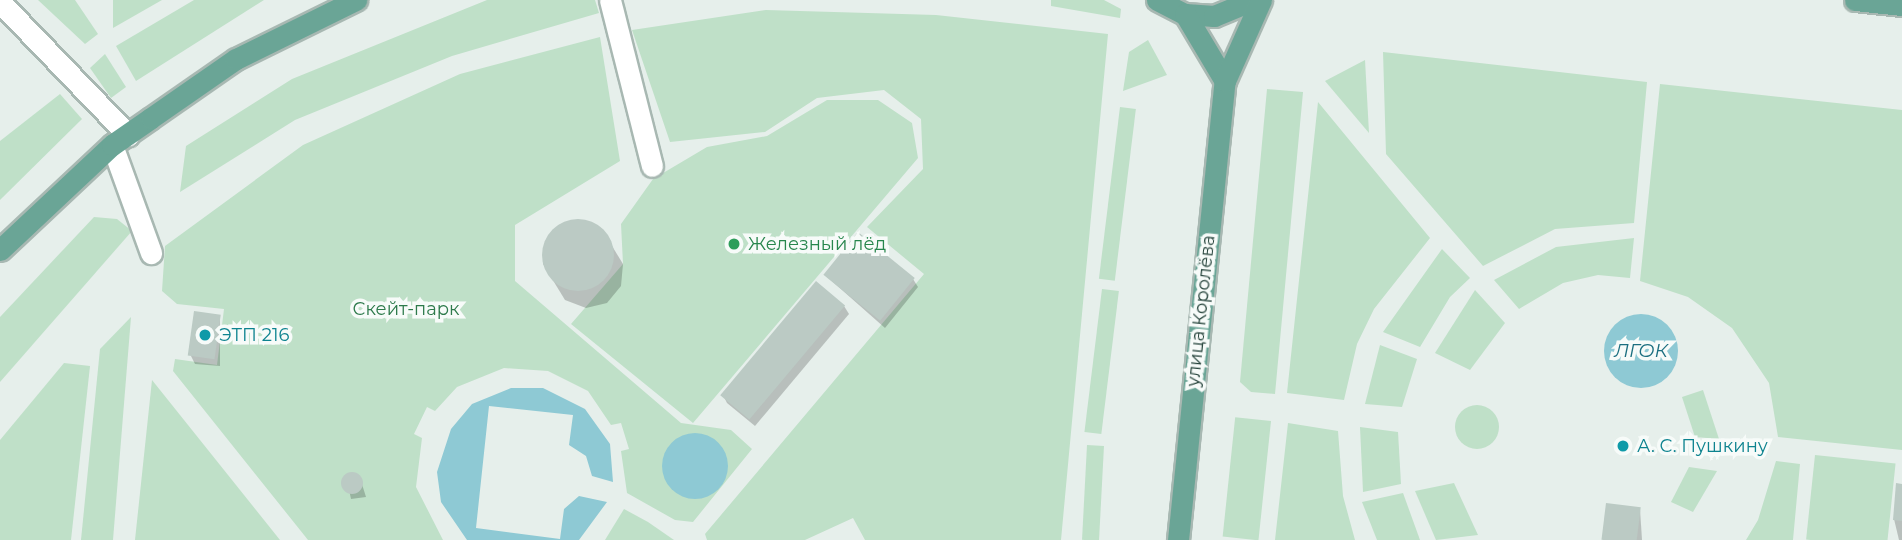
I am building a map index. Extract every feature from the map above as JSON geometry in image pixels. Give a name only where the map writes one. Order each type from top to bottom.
[{"type":"main road","points":[[1157,0],[1185,14],[1214,16],[1253,0]]},
{"type":"main road","name":"улица Королёва","points":[[1178,540],[1225,81],[1261,0]]},
{"type":"main road","points":[[1855,0],[1902,5]]},
{"type":"main road","points":[[0,250],[120,140],[236,59],[344,2]]},
{"type":"main road","points":[[1185,14],[1225,81]]},
{"type":"lane","points":[[610,0],[652,166]]},
{"type":"lane","points":[[0,2],[120,140],[151,253]]},
{"type":"green space","points":[[38,0],[75,0],[98,34],[85,44]]},
{"type":"green space","points":[[113,0],[162,0],[113,28]]},
{"type":"green space","points":[[194,0],[264,0],[136,81],[116,46]]},
{"type":"green space","points":[[487,0],[595,0],[599,13],[452,56],[295,120],[180,192],[186,146],[292,79]]},
{"type":"green space","points":[[1051,0],[1104,0],[1121,9],[1120,18],[1051,6]]},
{"type":"green space","points":[[766,10],[936,15],[1108,34],[1061,540],[865,540],[853,518],[805,540],[707,540],[705,534],[924,274],[867,227],[923,169],[921,119],[884,90],[817,98],[765,132],[670,142],[632,30]]},
{"type":"green space","name":"Скейт-парк","points":[[600,37],[620,161],[515,225],[515,281],[681,423],[731,430],[752,449],[693,522],[675,520],[627,493],[621,451],[629,449],[621,423],[611,425],[588,391],[548,371],[504,368],[457,387],[435,411],[427,407],[414,434],[422,438],[416,487],[443,540],[308,540],[173,371],[175,359],[217,365],[224,309],[177,304],[162,291],[165,246],[303,145],[460,74]]},
{"type":"green space","points":[[1148,40],[1167,75],[1123,91],[1129,52]]},
{"type":"green space","points":[[1383,52],[1647,82],[1634,223],[1555,229],[1483,266],[1386,154]]},
{"type":"green space","points":[[105,54],[126,87],[111,98],[90,68]]},
{"type":"green space","points":[[1365,60],[1369,133],[1325,81]]},
{"type":"green space","points":[[1660,84],[1902,110],[1902,450],[1778,437],[1769,383],[1732,328],[1688,297],[1640,281]]},
{"type":"green space","points":[[1267,89],[1303,92],[1275,394],[1251,392],[1240,382]]},
{"type":"green space","points":[[60,94],[82,119],[0,200],[0,141]]},
{"type":"green space","name":"Железный лёд","points":[[827,100],[878,100],[912,123],[918,158],[693,423],[571,324],[623,264],[621,224],[653,179],[707,147],[767,136]]},
{"type":"green space","points":[[1318,102],[1430,238],[1374,309],[1357,344],[1344,400],[1287,393]]},
{"type":"green space","points":[[1120,107],[1136,109],[1115,281],[1099,279]]},
{"type":"green space","points":[[94,217],[117,219],[132,231],[0,382],[0,317]]},
{"type":"green space","points":[[1634,238],[1630,278],[1598,275],[1563,283],[1519,309],[1494,280],[1556,247]]},
{"type":"green space","points":[[1442,249],[1470,278],[1450,297],[1420,347],[1383,332]]},
{"type":"green space","points":[[1102,289],[1119,291],[1101,434],[1084,432]]},
{"type":"green space","points":[[1475,290],[1505,323],[1470,370],[1435,353]]},
{"type":"green space","points":[[131,317],[113,540],[81,540],[100,349]]},
{"type":"green space","points":[[1380,345],[1417,359],[1402,407],[1365,404]]},
{"type":"green space","points":[[64,363],[90,366],[71,540],[0,540],[0,440]]},
{"type":"green space","points":[[152,380],[280,540],[135,540]]},
{"type":"green space","points":[[1703,390],[1719,439],[1695,437],[1682,397]]},
{"type":"green space","points":[[1477,405],[1492,412],[1499,427],[1492,442],[1477,449],[1462,442],[1455,427],[1462,412]]},
{"type":"green space","points":[[1235,417],[1271,421],[1258,540],[1223,537]]},
{"type":"green space","points":[[1288,423],[1338,431],[1343,496],[1355,540],[1275,540]]},
{"type":"green space","points":[[1360,427],[1398,432],[1401,484],[1363,492]]},
{"type":"green space","points":[[1087,445],[1104,446],[1099,540],[1082,540]]},
{"type":"green space","points":[[1815,455],[1896,463],[1888,540],[1806,540]]},
{"type":"green space","points":[[1776,461],[1800,464],[1793,540],[1746,540],[1758,520]]},
{"type":"green space","points":[[1689,467],[1717,471],[1693,512],[1671,502]]},
{"type":"green space","points":[[1454,483],[1478,535],[1436,540],[1415,491]]},
{"type":"green space","points":[[1403,493],[1420,540],[1377,540],[1362,502]]},
{"type":"green space","points":[[624,509],[648,522],[674,540],[605,540]]},
{"type":"water","name":"ЛГОК","points":[[1641,314],[1655,317],[1667,325],[1675,337],[1678,351],[1675,365],[1667,377],[1655,385],[1641,388],[1627,385],[1615,377],[1607,365],[1604,351],[1607,337],[1615,325],[1627,317]]},
{"type":"water","points":[[511,388],[543,388],[585,409],[610,444],[613,482],[592,476],[586,456],[569,445],[573,415],[489,406],[476,528],[560,539],[564,509],[579,496],[607,502],[579,540],[467,540],[441,502],[437,472],[451,429],[472,404]]},
{"type":"water","points":[[701,433],[719,442],[726,453],[726,479],[719,490],[708,497],[689,499],[671,490],[664,479],[662,460],[671,442],[682,435]]},
{"type":"building","points":[[578,219],[592,222],[604,229],[611,241],[614,255],[611,269],[604,281],[592,288],[578,291],[564,288],[552,281],[545,269],[542,255],[545,241],[552,229],[564,222]]},
{"type":"building","points":[[858,232],[915,278],[880,321],[823,275]]},
{"type":"building","points":[[816,281],[845,305],[749,420],[720,395]]},
{"type":"building","name":"ЭТП 216","points":[[194,311],[221,315],[214,359],[188,356]]},
{"type":"building","points":[[352,472],[360,475],[363,483],[360,491],[352,494],[344,491],[341,483],[344,475]]},
{"type":"building","points":[[1896,483],[1902,484],[1902,521],[1893,520]]},
{"type":"building","points":[[1606,503],[1641,507],[1637,540],[1601,540]]},
{"type":"place","name":"Железный лёд","points":[[734,244]]},
{"type":"place","name":"ЭТП 216","points":[[205,335]]},
{"type":"place","name":"А. С. Пушкину","points":[[1623,446]]}]
